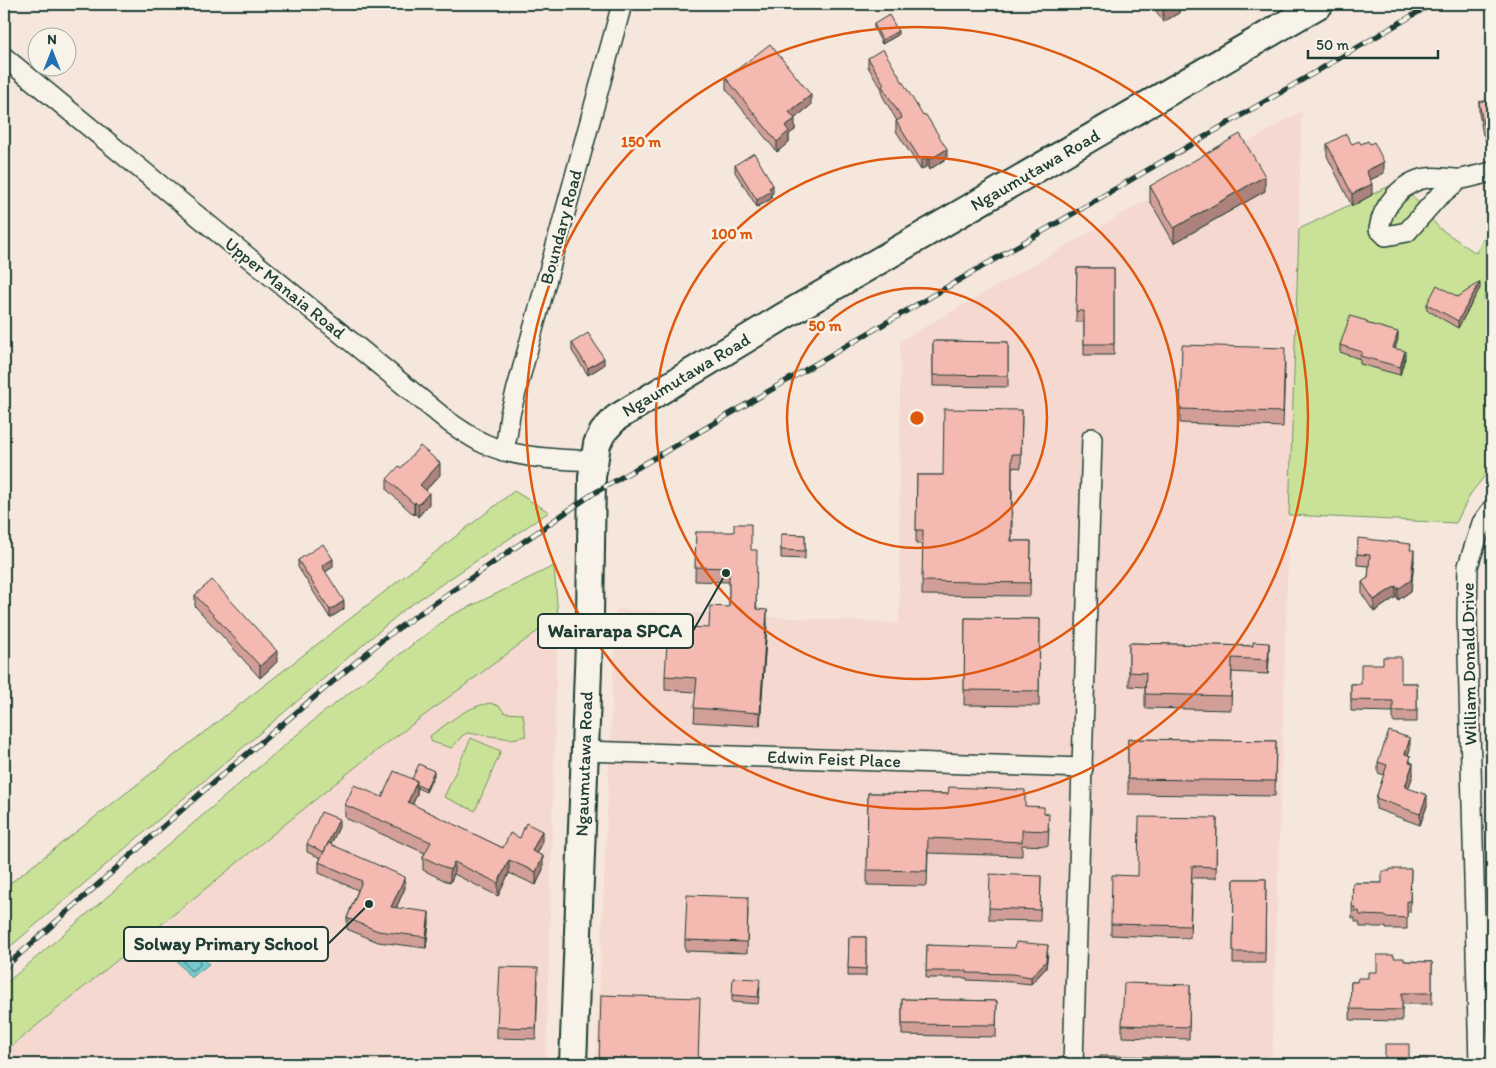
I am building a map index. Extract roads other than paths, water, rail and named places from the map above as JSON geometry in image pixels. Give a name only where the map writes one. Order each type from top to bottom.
[{"type":"main road","name":"Ngaumutawa Road","points":[[573,1064],[591,598],[591,495],[593,461],[600,438],[616,418],[844,281],[1320,4]]},
{"type":"street","name":"Boundary Road","points":[[503,450],[507,438],[510,414],[622,4]]},
{"type":"street","name":"Upper Manaia Road","points":[[4,57],[449,422],[469,436],[503,450],[535,457],[593,461]]},
{"type":"street","points":[[1460,179],[1492,172]]},
{"type":"street","points":[[1073,1064],[1092,438]]},
{"type":"street","name":"William Donald Drive","points":[[1479,1064],[1467,617],[1468,566],[1482,523],[1492,509]]},
{"type":"street","name":"Edwin Feist Place","points":[[585,751],[1083,768]]},
{"type":"water","points":[[182,931],[209,964],[191,978],[164,945]]},
{"type":"railway","points":[[4,968],[202,792],[387,636],[591,495],[1432,4]]},
{"type":"place","name":"Wairarapa SPCA","points":[[726,573]]},
{"type":"place","name":"Solway Primary School","points":[[369,904]]}]
